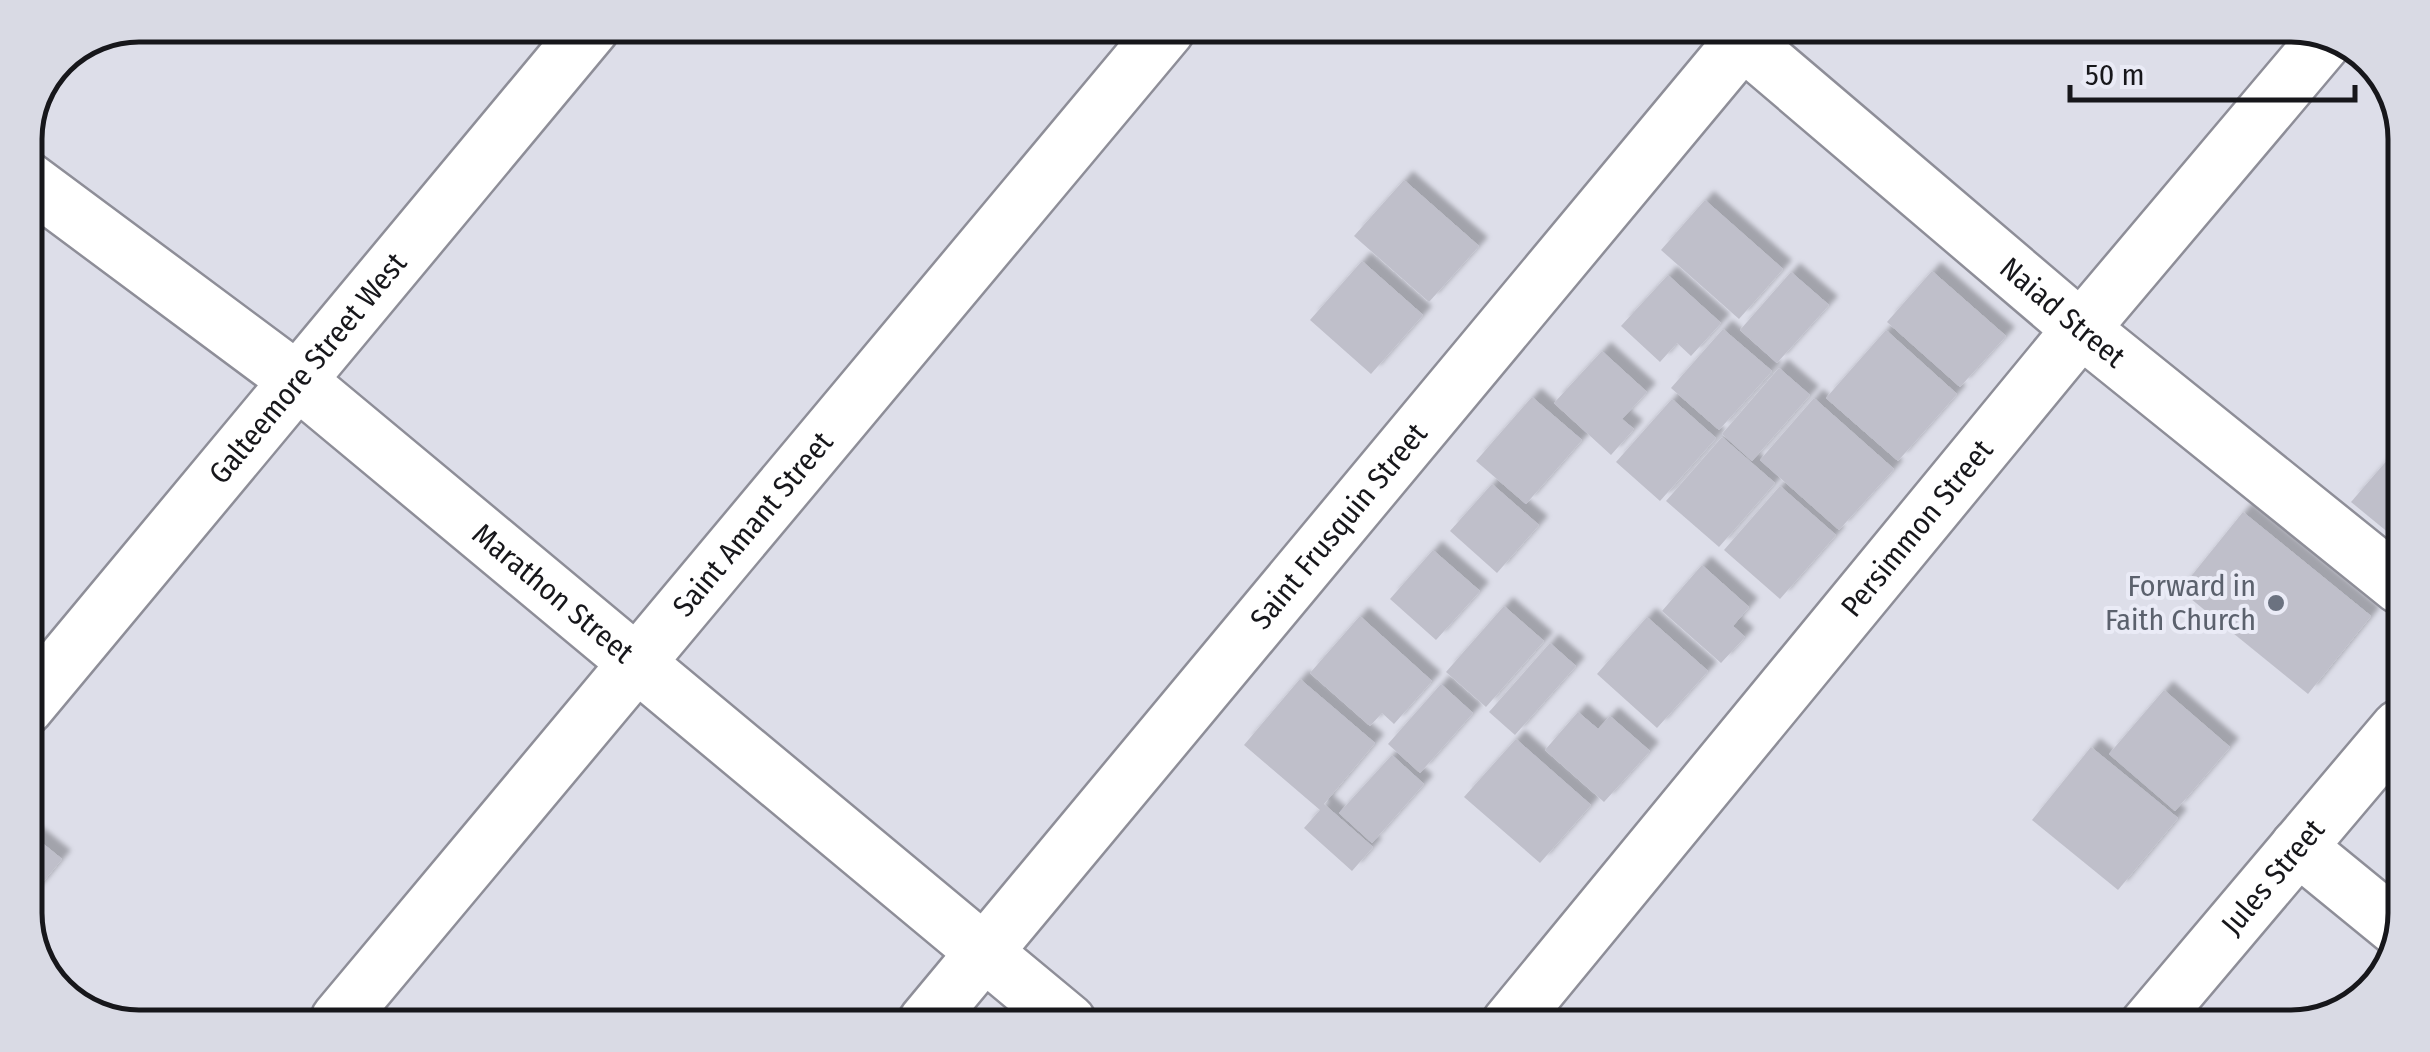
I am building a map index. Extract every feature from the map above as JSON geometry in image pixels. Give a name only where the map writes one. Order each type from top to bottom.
[{"type":"street","name":"Galteemore Street West","points":[[43,686],[580,42]]},
{"type":"street","name":"Saint Amant Street","points":[[347,1010],[1155,42]]},
{"type":"street","name":"Saint Frusquin Street","points":[[936,1010],[1735,42]]},
{"type":"street","name":"Naiad Street","points":[[1751,42],[2081,330],[2388,576]]},
{"type":"street","name":"Persimmon Street","points":[[1521,1010],[2319,47]]},
{"type":"street","name":"Marathon Street","points":[[43,191],[298,381],[1054,1010]]},
{"type":"street","name":"Jules Street","points":[[2160,1010],[2388,741]]},
{"type":"street","points":[[2298,846],[2387,920]]},
{"type":"building","points":[[1404,180],[1479,246],[1429,302],[1354,236]]},
{"type":"building","points":[[1705,200],[1783,269],[1739,319],[1661,250]]},
{"type":"building","points":[[1362,261],[1423,315],[1371,374],[1310,320]]},
{"type":"building","points":[[1932,271],[2006,336],[1960,387],[1887,322]]},
{"type":"building","points":[[1791,272],[1829,305],[1777,363],[1740,330]]},
{"type":"building","points":[[1668,275],[1721,323],[1691,356],[1677,343],[1660,362],[1621,326]]},
{"type":"building","points":[[1723,329],[1772,371],[1719,430],[1671,388]]},
{"type":"building","points":[[1886,330],[1957,394],[1898,461],[1826,398]]},
{"type":"building","points":[[1602,351],[1647,392],[1622,419],[1634,429],[1611,455],[1554,403]]},
{"type":"building","points":[[1779,368],[1810,395],[1752,461],[1722,434]]},
{"type":"building","points":[[1532,397],[1582,440],[1526,504],[1476,461]]},
{"type":"building","points":[[1814,398],[1894,469],[1839,530],[1760,460]]},
{"type":"building","points":[[1672,399],[1716,438],[1660,501],[1616,462]]},
{"type":"building","points":[[1722,437],[1775,483],[1719,547],[1666,501]]},
{"type":"building","points":[[2387,460],[2388,532],[2351,502]]},
{"type":"building","points":[[1492,484],[1539,525],[1497,573],[1450,531]]},
{"type":"building","points":[[1780,486],[1836,535],[1780,599],[1724,550]]},
{"type":"building","name":"Forward in Faith Church","points":[[2243,512],[2371,616],[2308,694],[2180,590]]},
{"type":"building","points":[[1433,550],[1480,591],[1436,640],[1390,599]]},
{"type":"building","points":[[1702,565],[1749,607],[1733,626],[1745,637],[1721,663],[1662,611]]},
{"type":"building","points":[[1504,606],[1544,641],[1486,707],[1446,672]]},
{"type":"building","points":[[1360,616],[1432,681],[1394,724],[1382,713],[1370,726],[1310,673]]},
{"type":"building","points":[[1647,617],[1708,671],[1657,728],[1597,674]]},
{"type":"building","points":[[1550,643],[1576,666],[1515,735],[1489,712]]},
{"type":"building","points":[[1300,679],[1375,743],[1324,804],[1373,847],[1352,871],[1304,828],[1320,810],[1244,745]]},
{"type":"building","points":[[1441,684],[1473,713],[1420,773],[1388,744]]},
{"type":"building","points":[[2164,690],[2230,747],[2175,811],[2109,754]]},
{"type":"building","points":[[1578,712],[1598,729],[1610,716],[1650,751],[1604,802],[1545,750]]},
{"type":"building","points":[[1516,739],[1591,805],[1540,863],[1464,797]]},
{"type":"building","points":[[2091,747],[2178,818],[2118,890],[2032,820]]},
{"type":"building","points":[[1392,755],[1424,784],[1372,843],[1339,813]]},
{"type":"building","points":[[43,844],[62,859],[43,882]]},
{"type":"place","name":"Forward in Faith Church","points":[[2276,603]]}]
